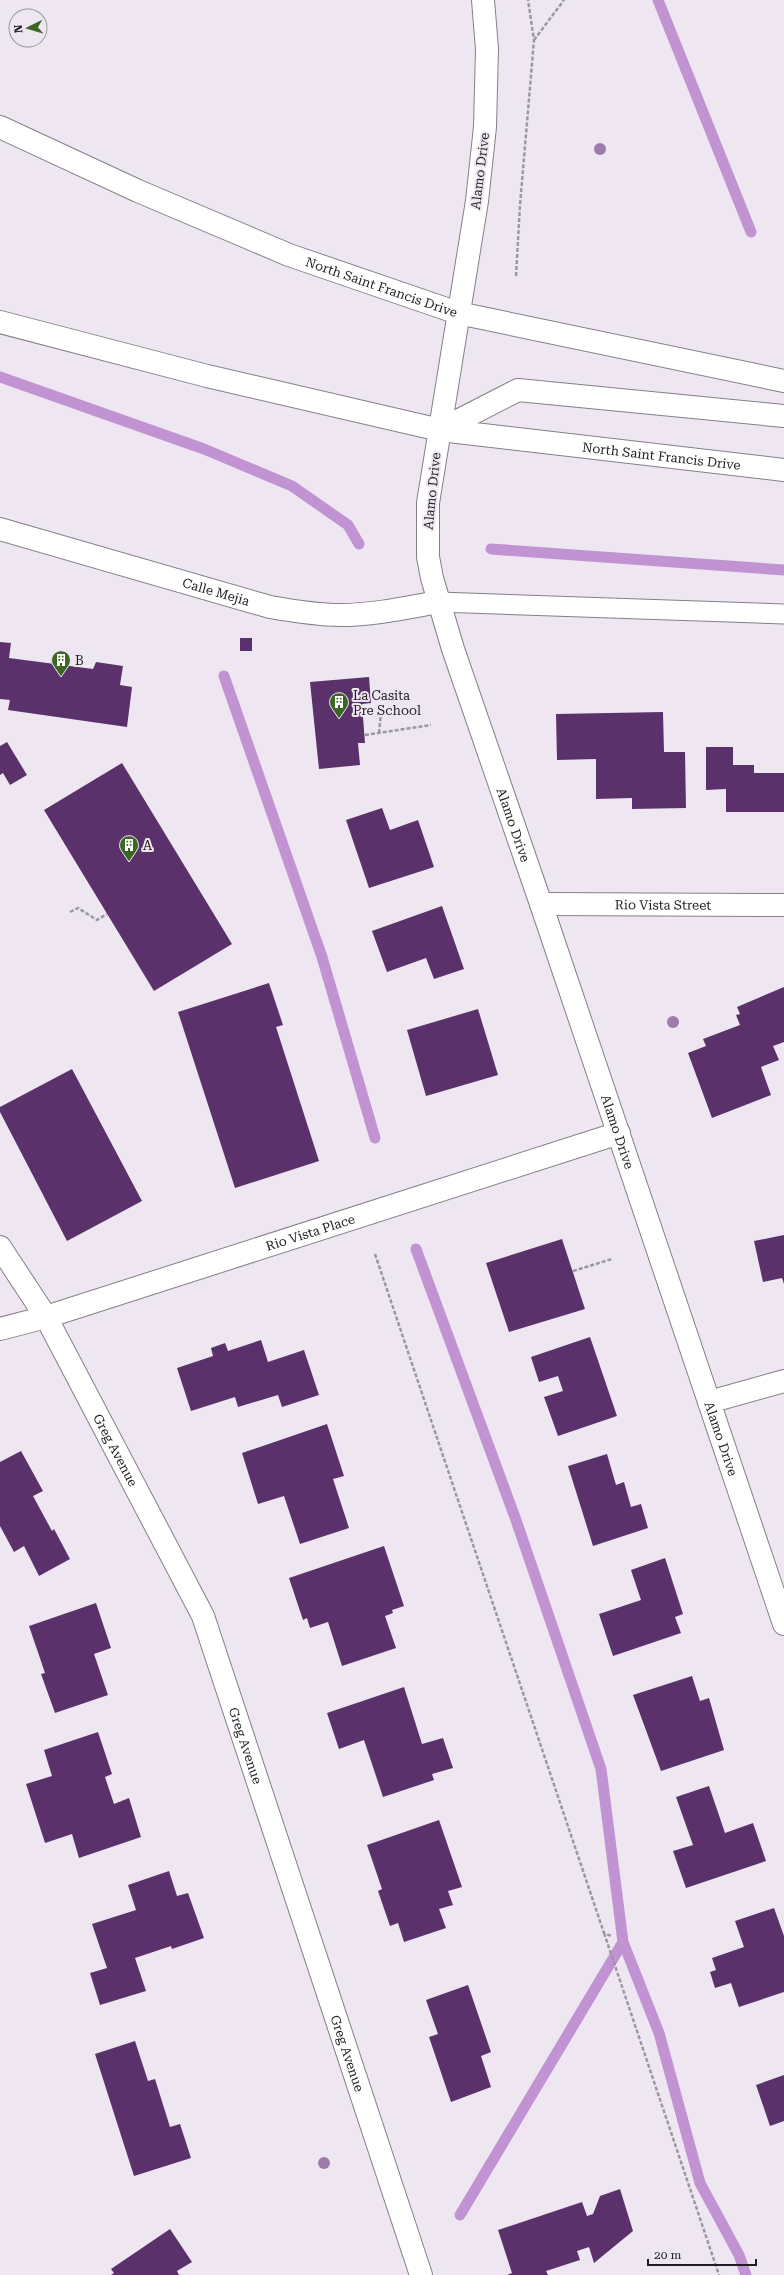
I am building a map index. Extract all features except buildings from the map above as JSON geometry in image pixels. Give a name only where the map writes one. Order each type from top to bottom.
[{"type":"main road","name":"Alamo Drive","points":[[483,0],[487,49],[485,127],[477,200],[458,313],[428,516],[428,557],[438,602],[784,1624]]},
{"type":"main road","name":"North Saint Francis Drive","points":[[0,127],[138,191],[289,255],[458,313],[784,381]]},
{"type":"main road","name":"North Saint Francis Drive","points":[[0,322],[207,376],[440,430],[784,470]]},
{"type":"main road","points":[[440,430],[518,390],[784,416]]},
{"type":"main road","name":"Calle Mejia","points":[[0,529],[270,607],[319,614],[361,614],[438,602]]},
{"type":"main road","name":"Rio Vista Street","points":[[541,904],[784,905]]},
{"type":"main road","name":"Rio Vista Place","points":[[0,1329],[46,1318],[619,1133]]},
{"type":"main road","name":"Greg Avenue","points":[[0,1247],[46,1318],[203,1616],[421,2275]]},
{"type":"main road","points":[[709,1402],[784,1381]]},
{"type":"lane","points":[[438,602],[784,614]]},
{"type":"path","points":[[516,276],[520,205],[534,40],[528,0]]},
{"type":"path","points":[[534,40],[564,0]]},
{"type":"path","points":[[379,733],[382,703]]},
{"type":"path","points":[[365,735],[432,724]]},
{"type":"path","points":[[70,912],[78,908],[97,920],[107,914]]},
{"type":"path","points":[[375,1254],[719,2275]]},
{"type":"path","points":[[573,1271],[612,1259]]},
{"type":"path","points":[[604,1932],[611,1936]]},
{"type":"waterway","points":[[658,0],[751,232]]},
{"type":"waterway","points":[[0,377],[204,449],[292,486],[348,525],[359,544]]},
{"type":"waterway","points":[[491,549],[784,570]]},
{"type":"waterway","points":[[224,676],[322,957],[375,1138]]},
{"type":"waterway","points":[[416,1249],[516,1520],[601,1769],[623,1942],[460,2215]]},
{"type":"waterway","points":[[623,1942],[659,2033],[700,2183],[739,2255],[746,2275]]},
{"type":"place","name":"B","points":[[61,677]]},
{"type":"place","name":"La Casita Pre School","points":[[339,719]]},
{"type":"place","name":"A","points":[[129,862]]}]
